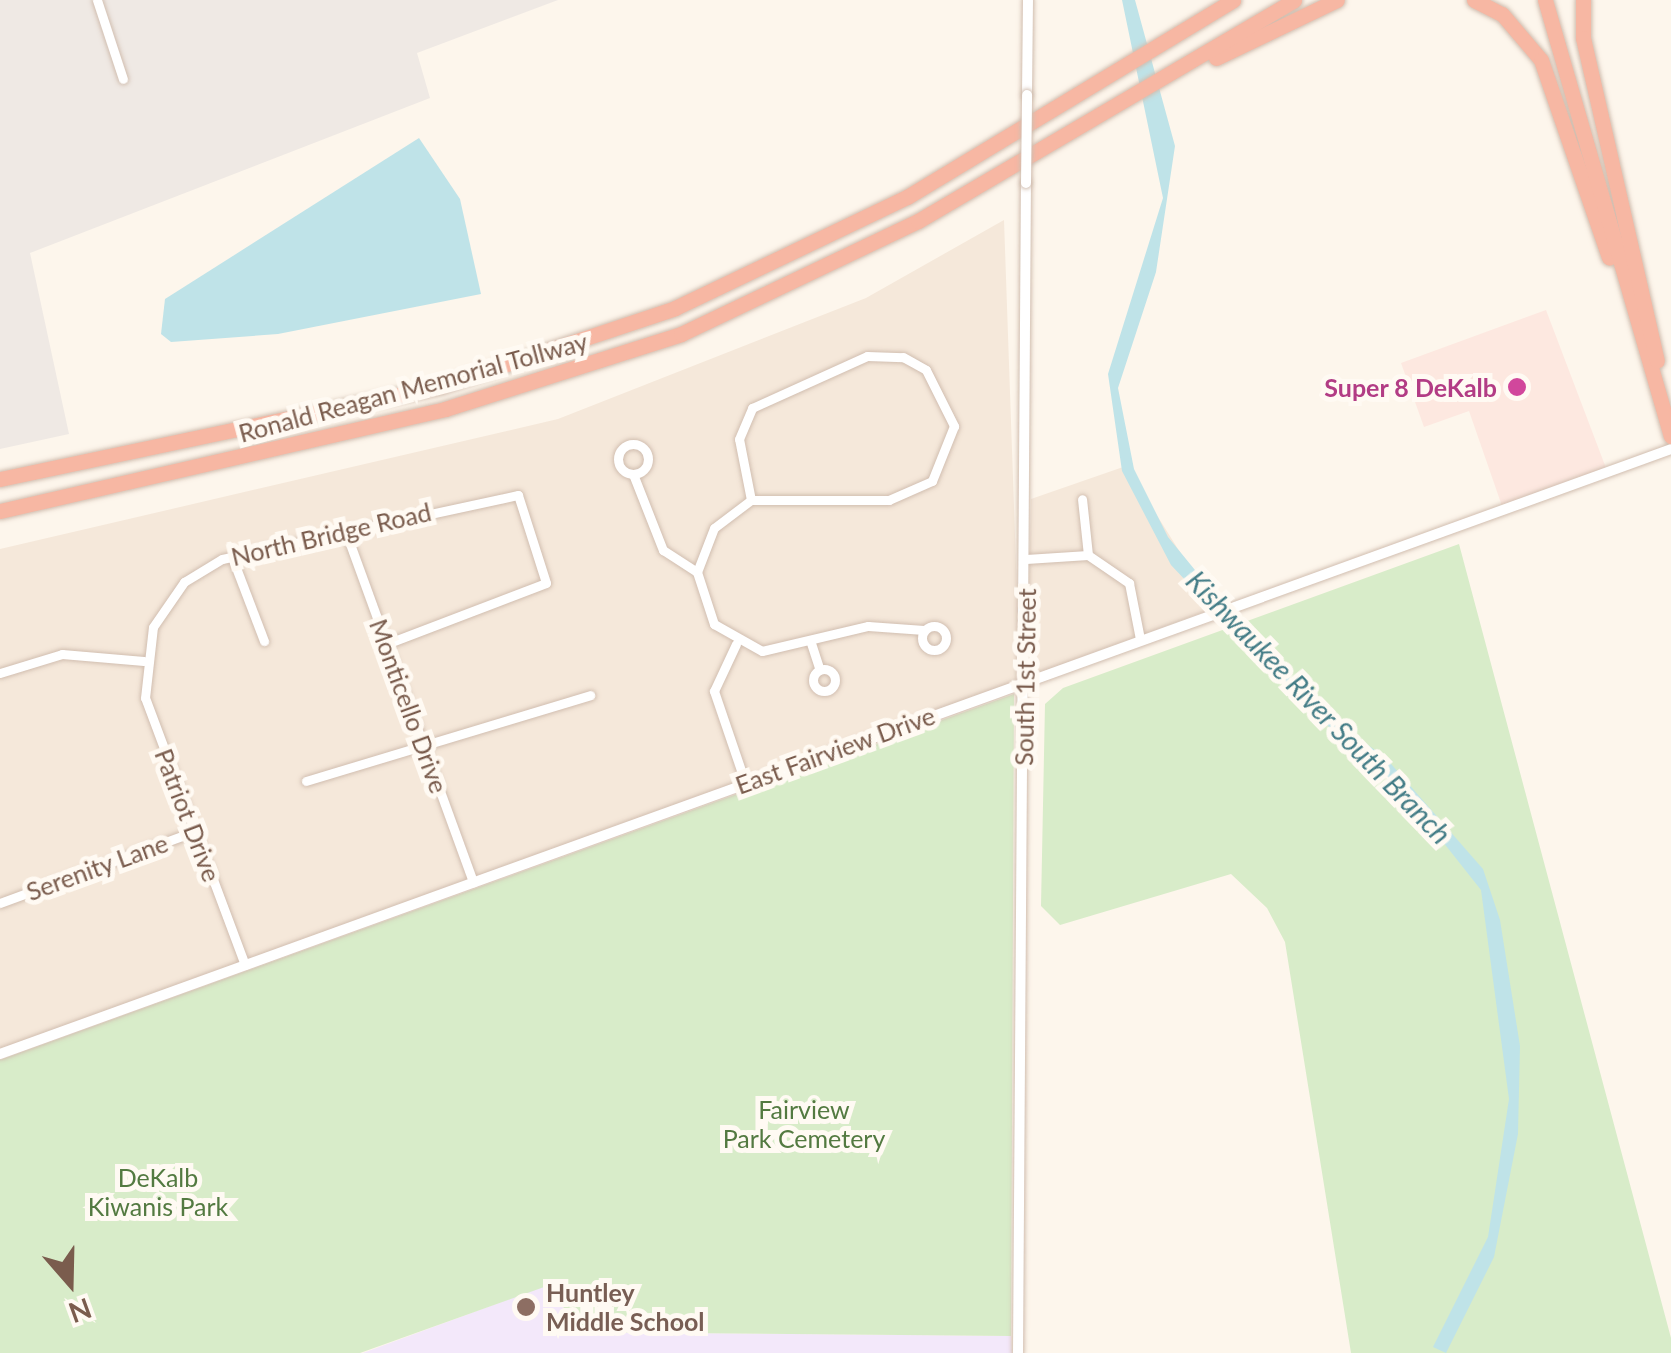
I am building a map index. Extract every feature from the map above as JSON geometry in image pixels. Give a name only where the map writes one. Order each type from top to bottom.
[{"type":"highway","name":"Ronald Reagan Memorial Tollway","points":[[0,480],[441,386],[566,348],[817,244],[1233,0]]},
{"type":"highway","points":[[1174,74],[1294,0]]},
{"type":"highway","points":[[1174,74],[1336,0]]},
{"type":"highway","points":[[1474,0],[1502,14],[1542,60],[1671,417]]},
{"type":"highway","points":[[1549,0],[1671,436]]},
{"type":"highway","points":[[1583,0],[1583,38],[1653,367]]},
{"type":"highway","name":"Ronald Reagan Memorial Tollway","points":[[0,511],[360,432],[630,353],[903,229],[1174,74]]},
{"type":"street","points":[[97,0],[124,79]]},
{"type":"street","name":"South 1st Street","points":[[1018,1353],[1028,0]]},
{"type":"street","points":[[751,500],[739,439],[746,414],[867,356],[903,357],[934,378],[951,409],[952,443],[938,474],[908,496],[751,500],[714,528],[697,572],[707,614],[736,644],[774,652],[868,626],[924,630]]},
{"type":"street","name":"East Fairview Drive","points":[[0,1054],[1242,601],[1671,449]]},
{"type":"street","points":[[633,474],[655,538],[697,572]]},
{"type":"street","name":"North Bridge Road","points":[[144,661],[170,598],[232,556],[513,492],[546,583],[386,644]]},
{"type":"street","points":[[1082,499],[1088,555]]},
{"type":"street","name":"Monticello Drive","points":[[345,530],[472,882]]},
{"type":"street","points":[[1026,559],[1088,555],[1129,583],[1140,639]]},
{"type":"street","points":[[232,556],[264,641]]},
{"type":"street","points":[[736,644],[714,691],[744,782]]},
{"type":"street","points":[[811,644],[820,670]]},
{"type":"street","points":[[0,673],[62,654],[144,661]]},
{"type":"street","name":"Patriot Drive","points":[[144,661],[145,698],[245,965]]},
{"type":"street","points":[[306,781],[590,695]]},
{"type":"street","name":"Serenity Lane","points":[[0,903],[193,832]]},
{"type":"shaded area","points":[[0,0],[558,0],[417,53],[430,98],[30,253],[69,434],[0,449]]},
{"type":"shaded area","points":[[1004,220],[1020,680],[0,1051],[0,549],[558,419],[866,298]]},
{"type":"shaded area","points":[[1546,310],[1606,468],[1502,506],[1469,411],[1424,427],[1401,363]]},
{"type":"shaded area","points":[[1126,466],[1215,608],[1027,677],[1031,499]]},
{"type":"shaded area","name":"Huntley Middle School","points":[[558,1281],[569,1332],[1011,1336],[1012,1353],[363,1353]]},
{"type":"green space","points":[[1459,544],[1671,1338],[1671,1353],[1351,1353],[1285,942],[1267,908],[1231,874],[1060,925],[1041,906],[1045,704],[1063,688]]},
{"type":"green space","name":"Fairview Park Cemetery","points":[[1014,694],[1011,1336],[569,1332],[558,1282],[360,1353],[0,1353],[0,1060]]},
{"type":"water","points":[[1122,0],[1135,0],[1175,146],[1156,272],[1118,388],[1134,469],[1168,537],[1244,630],[1328,717],[1385,757],[1483,869],[1500,920],[1520,1046],[1518,1134],[1494,1257],[1446,1353],[1433,1347],[1488,1237],[1509,1099],[1481,890],[1401,789],[1298,700],[1171,565],[1122,471],[1108,374],[1163,198]]},
{"type":"water","points":[[419,138],[460,199],[481,294],[278,334],[171,342],[161,334],[165,299]]},
{"type":"place","name":"Super 8 DeKalb","points":[[1517,387]]},
{"type":"place","name":"Huntley Middle School","points":[[526,1307]]},
{"type":"water label","name":"Kishwaukee River South Branch","points":[[1319,707]]},
{"type":"park label","name":"DeKalb Kiwanis Park","points":[[158,1192]]}]
